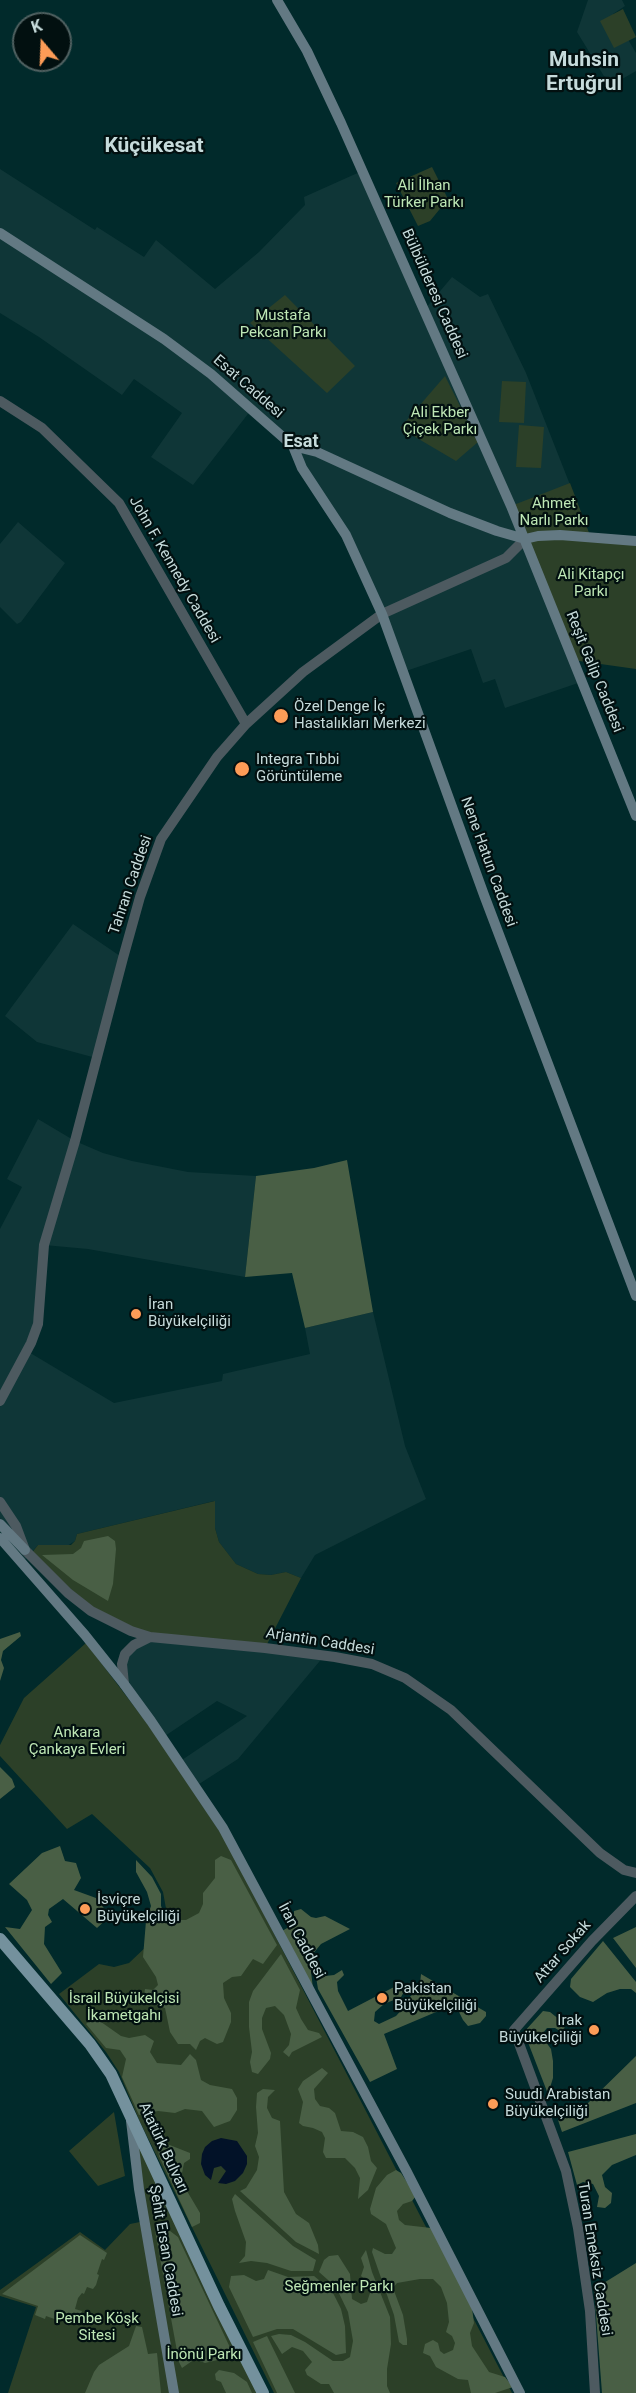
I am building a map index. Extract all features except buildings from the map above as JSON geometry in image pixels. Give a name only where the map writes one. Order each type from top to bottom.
[{"type":"main road","name":"Bülbülderesi Caddesi","points":[[277,0],[307,51],[341,123],[525,539]]},
{"type":"main road","name":"Esat Caddesi","points":[[0,233],[171,344],[211,374],[293,446],[317,452],[450,513],[525,539],[560,535],[636,541]]},
{"type":"main road","name":"Nene Hatun Caddesi","points":[[293,446],[302,468],[346,535],[382,614],[484,895],[636,1296]]},
{"type":"main road","name":"Reşit Galip Caddesi","points":[[525,539],[636,816]]},
{"type":"main road","points":[[0,1524],[25,1550]]},
{"type":"main road","name":"İran Caddesi","points":[[0,1538],[86,1635],[124,1684],[230,1840],[407,2172],[520,2393]]},
{"type":"main road","name":"Atatürk Bulvarı","points":[[0,1939],[101,2057],[130,2113],[219,2306],[263,2393]]},
{"type":"main road","name":"Şehit Ersan Caddesi","points":[[130,2113],[139,2189],[174,2393]]},
{"type":"street","name":"John F. Kennedy Caddesi","points":[[0,401],[42,428],[119,503],[246,724]]},
{"type":"street","name":"Tahran Caddesi","points":[[0,1401],[31,1343],[38,1324],[41,1302],[40,1270],[44,1245],[75,1141],[140,897],[161,839],[199,781],[246,724],[303,672],[382,614],[506,558],[525,539]]},
{"type":"street","points":[[0,1502],[16,1526],[25,1550]]},
{"type":"street","name":"Arjantin Caddesi","points":[[25,1550],[68,1593],[91,1611],[150,1637],[277,1650],[353,1661],[390,1670],[405,1677],[451,1710],[600,1853],[624,1870],[636,1873]]},
{"type":"street","points":[[124,1684],[122,1671],[125,1654],[134,1645],[150,1637]]},
{"type":"street","name":"Attar Sokak","points":[[514,2030],[592,1941],[636,1896]]},
{"type":"street","name":"Turan Emeksiz Caddesi","points":[[514,2030],[566,2171],[578,2228],[590,2311],[595,2393]]},
{"type":"shaded area","points":[[588,0],[622,0],[625,6],[613,14],[636,53],[636,71],[610,86],[577,32]]},
{"type":"shaded area","points":[[0,169],[95,230],[97,227],[144,257],[156,240],[215,289],[259,252],[305,205],[304,197],[362,171],[425,309],[452,277],[480,297],[488,294],[526,373],[591,538],[560,535],[581,682],[505,708],[495,679],[483,683],[471,649],[403,672],[382,614],[293,446],[251,410],[193,485],[151,457],[182,413],[134,379],[122,395],[39,337],[0,313]]},
{"type":"shaded area","points":[[18,522],[65,563],[21,622],[17,624],[0,607],[0,544]]},
{"type":"shaded area","points":[[73,924],[123,958],[96,1058],[37,1042],[5,1016]]},
{"type":"shaded area","points":[[38,1119],[75,1141],[103,1153],[132,1161],[188,1172],[256,1176],[245,1277],[88,1249],[44,1245],[41,1287],[27,1351],[114,1403],[222,1381],[223,1374],[310,1354],[305,1328],[373,1312],[405,1446],[426,1499],[315,1555],[301,1578],[286,1572],[271,1575],[258,1574],[236,1564],[219,1542],[215,1528],[214,1501],[77,1534],[75,1541],[67,1546],[38,1545],[22,1563],[0,1538],[0,1229],[22,1187],[7,1179]]},
{"type":"shaded area","points":[[150,1637],[324,1656],[238,1759],[196,1786],[179,1762],[247,1716],[217,1701],[162,1738],[122,1670],[123,1659]]},
{"type":"shaded area","points":[[221,2138],[237,2141],[247,2156],[247,2164],[243,2173],[235,2181],[226,2184],[218,2183],[226,2171],[221,2166],[214,2168],[211,2180],[205,2175],[201,2164],[205,2147]]},
{"type":"green space","points":[[623,9],[636,37],[614,48],[600,21]]},
{"type":"green space","name":"Ali İlhan Türker Parkı","points":[[432,167],[448,199],[430,221],[418,226],[396,183]]},
{"type":"green space","name":"Mustafa Pekcan Parkı","points":[[285,295],[355,366],[327,393],[250,323]]},
{"type":"green space","name":"Ali Ekber Çiçek Parkı","points":[[445,376],[478,442],[456,461],[400,428]]},
{"type":"green space","points":[[502,381],[526,382],[524,423],[499,422]]},
{"type":"green space","points":[[519,425],[544,427],[541,468],[516,467]]},
{"type":"green space","name":"Ali Kitapçı Parkı","points":[[570,483],[591,538],[636,541],[636,669],[572,660],[511,506]]},
{"type":"green space","points":[[347,1160],[373,1312],[305,1328],[292,1273],[245,1277],[256,1176],[314,1168]]},
{"type":"green space","points":[[215,1501],[215,1528],[219,1542],[236,1564],[258,1574],[271,1575],[286,1572],[301,1578],[265,1648],[150,1637],[110,1622],[30,1555],[38,1545],[71,1545],[77,1534]]},
{"type":"green space","points":[[108,1536],[115,1541],[116,1549],[113,1584],[108,1601],[73,1580],[42,1555],[73,1554],[81,1548],[84,1541]]},
{"type":"green space","points":[[20,1632],[21,1636],[3,1651],[1,1660],[4,1668],[0,1681],[0,1639]]},
{"type":"green space","name":"Seğmenler Parkı","points":[[86,1643],[149,1726],[226,1841],[512,2393],[274,2393],[140,2122],[119,2072],[106,2052],[59,1994],[99,1964],[114,1967],[129,1963],[169,1925],[163,1892],[150,1868],[92,1814],[67,1829],[0,1756],[0,1745],[24,1698]]},
{"type":"green space","points":[[0,1767],[12,1779],[15,1787],[0,1799]]},
{"type":"green space","points":[[60,1846],[65,1861],[76,1863],[81,1878],[74,1890],[96,1898],[110,1916],[97,1928],[63,1899],[49,1909],[48,1915],[52,1922],[45,1927],[44,1944],[62,1973],[51,1984],[5,1927],[20,1929],[32,1910],[27,1900],[9,1884],[42,1853]]},
{"type":"green space","points":[[221,1856],[231,1860],[277,1945],[263,1964],[253,1959],[241,1976],[232,1977],[223,1983],[224,1998],[231,2013],[231,2022],[223,2042],[217,2044],[205,2038],[200,2041],[196,2050],[190,2044],[178,2044],[170,2032],[165,2008],[150,2002],[144,1996],[145,1989],[153,1990],[158,1985],[156,1977],[143,1957],[146,1921],[151,1906],[147,1892],[136,1872],[136,1860],[152,1877],[161,1894],[161,1906],[164,1912],[177,1920],[186,1920],[199,1913],[203,1904],[203,1893],[215,1878],[215,1860]]},
{"type":"green space","points":[[301,1909],[311,1917],[325,1916],[350,1929],[321,1944],[312,1955],[314,1998],[282,1931],[294,1924],[294,1911]]},
{"type":"green space","points":[[636,1927],[636,1968],[613,1938]]},
{"type":"green space","points":[[603,1941],[636,1982],[636,1993],[631,1989],[620,1989],[607,1993],[593,2002],[580,1997],[570,1987],[571,1979]]},
{"type":"green space","points":[[281,1954],[300,1990],[296,2008],[301,2019],[308,2030],[319,2033],[322,2037],[292,2052],[289,2057],[283,2052],[289,2045],[291,2034],[284,2015],[275,2006],[266,2008],[262,2018],[262,2029],[271,2053],[270,2059],[258,2074],[252,2072],[250,2062],[252,2052],[249,2002],[253,1991]]},
{"type":"green space","points":[[342,1970],[344,1975],[337,1982],[338,1991],[348,2011],[394,1987],[403,1985],[405,1990],[401,1997],[384,2004],[375,2012],[374,2021],[379,2024],[396,2016],[406,2005],[405,2001],[412,1995],[419,1994],[421,1974],[486,2012],[486,2016],[480,2023],[468,2026],[455,2004],[384,2034],[397,2069],[370,2082],[318,1989],[316,1977],[334,1975]]},
{"type":"green space","points":[[543,2011],[550,2012],[565,2024],[564,2030],[547,2028],[543,2033],[543,2038],[551,2049],[553,2061],[553,2078],[548,2094],[524,2032]]},
{"type":"green space","points":[[94,2017],[121,2036],[129,2038],[145,2035],[154,2041],[150,2052],[157,2063],[181,2065],[190,2054],[196,2060],[201,2080],[210,2085],[232,2089],[237,2098],[237,2110],[230,2121],[214,2127],[202,2111],[185,2109],[175,2113],[158,2111],[139,2115],[122,2077],[126,2059],[120,2050],[106,2048],[86,2024]]},
{"type":"green space","points":[[636,2056],[636,2103],[562,2132],[558,2120],[573,2116]]},
{"type":"green space","points":[[322,2068],[328,2073],[314,2089],[315,2099],[320,2106],[329,2108],[335,2113],[341,2131],[353,2132],[363,2137],[371,2161],[377,2168],[368,2190],[358,2199],[360,2178],[355,2168],[345,2158],[326,2158],[323,2152],[325,2138],[322,2132],[299,2123],[303,2102],[298,2089],[303,2081]]},
{"type":"green space","points":[[263,2089],[275,2090],[268,2097],[267,2108],[272,2118],[280,2121],[284,2192],[296,2214],[309,2223],[318,2245],[319,2254],[296,2242],[240,2191],[246,2188],[257,2170],[259,2157],[255,2146],[258,2133],[257,2093]]},
{"type":"green space","points":[[114,2112],[125,2176],[98,2186],[69,2151]]},
{"type":"green space","name":"Pembe Köşk Sitesi","points":[[130,2113],[263,2393],[8,2393],[36,2307],[0,2296],[0,2290],[80,2232],[105,2250],[130,2224],[145,2221]]},
{"type":"green space","points":[[636,2134],[636,2155],[612,2165],[602,2175],[605,2187],[612,2193],[611,2203],[605,2208],[597,2207],[599,2196],[593,2184],[583,2182],[577,2185],[568,2152]]},
{"type":"green space","points":[[157,2140],[190,2153],[190,2159],[184,2163],[182,2173],[187,2191],[200,2213],[200,2223],[192,2227],[159,2156]]},
{"type":"green space","points":[[396,2170],[401,2173],[416,2196],[397,2211],[399,2220],[405,2225],[431,2228],[472,2308],[474,2323],[470,2333],[472,2346],[489,2372],[505,2377],[513,2387],[495,2393],[471,2393],[468,2380],[458,2379],[436,2367],[430,2356],[423,2353],[425,2344],[433,2340],[438,2343],[440,2351],[444,2354],[453,2350],[455,2343],[452,2336],[446,2332],[449,2322],[447,2303],[441,2287],[433,2279],[397,2283],[393,2288],[403,2315],[407,2345],[399,2342],[394,2315],[372,2252],[373,2248],[385,2254],[392,2254],[396,2248],[386,2224],[371,2214],[370,2209],[376,2188],[387,2175]]},
{"type":"green space","points":[[235,2194],[293,2246],[316,2260],[313,2271],[291,2271],[267,2263],[251,2261],[239,2263],[245,2256],[246,2242],[232,2199]]},
{"type":"green space","name":"İnönü Parkı","points":[[158,2228],[166,2228],[178,2237],[234,2356],[205,2363],[195,2359],[182,2368],[155,2231]]},
{"type":"green space","points":[[80,2235],[107,2253],[104,2260],[102,2259],[96,2285],[93,2289],[87,2287],[84,2294],[82,2293],[78,2298],[75,2309],[82,2311],[78,2323],[62,2317],[60,2321],[46,2316],[45,2319],[35,2315],[38,2306],[2,2294]]},
{"type":"green space","points":[[366,2250],[390,2317],[391,2344],[387,2386],[390,2393],[334,2393],[329,2384],[321,2384],[307,2375],[305,2370],[312,2362],[303,2351],[292,2347],[282,2354],[271,2336],[291,2335],[333,2361],[343,2361],[350,2357],[353,2341],[348,2312],[336,2287],[319,2272],[324,2260],[329,2256],[338,2255],[350,2274],[352,2299],[361,2304],[367,2302],[370,2293],[368,2282],[361,2276],[364,2267],[361,2258]]},
{"type":"green space","points":[[636,2263],[636,2393],[602,2393],[594,2289]]},
{"type":"green space","points":[[268,2270],[288,2277],[314,2276],[332,2291],[341,2309],[345,2326],[346,2353],[336,2355],[293,2329],[277,2329],[253,2337],[229,2287],[231,2276],[244,2275],[256,2281],[264,2279]]},
{"type":"green space","points":[[136,2326],[142,2327],[148,2354],[157,2353],[161,2393],[85,2393],[99,2365],[129,2346]]},
{"type":"green space","points":[[267,2336],[295,2393],[277,2393],[253,2342]]},
{"type":"green space","points":[[219,2370],[234,2373],[247,2382],[252,2393],[226,2393],[221,2382],[216,2380],[215,2374]]},
{"type":"place","name":"Özel Denge İç Hastalıkları Merkezi","points":[[281,716]]},
{"type":"place","name":"Integra Tıbbi Görüntüleme","points":[[242,769]]},
{"type":"place","name":"İran Büyükelçiliği","points":[[136,1314]]},
{"type":"place","name":"İsviçre Büyükelçiliği","points":[[85,1909]]},
{"type":"place","name":"Pakistan Büyükelçiliği","points":[[382,1998]]},
{"type":"place","name":"Irak Büyükelçiliği","points":[[594,2030]]},
{"type":"place","name":"Suudi Arabistan Büyükelçiliği","points":[[493,2104]]},
{"type":"district","name":"Muhsin Ertuğrul","points":[[584,73]]},
{"type":"district","name":"Küçükesat","points":[[154,147]]},
{"type":"district","name":"Esat","points":[[301,442]]},
{"type":"park label","name":"Ahmet Narlı Parkı","points":[[554,512]]},
{"type":"park label","name":"Ankara Çankaya Evleri","points":[[77,1742]]},
{"type":"park label","name":"İsrail Büyükelçisi İkametgahı","points":[[124,2008]]}]
